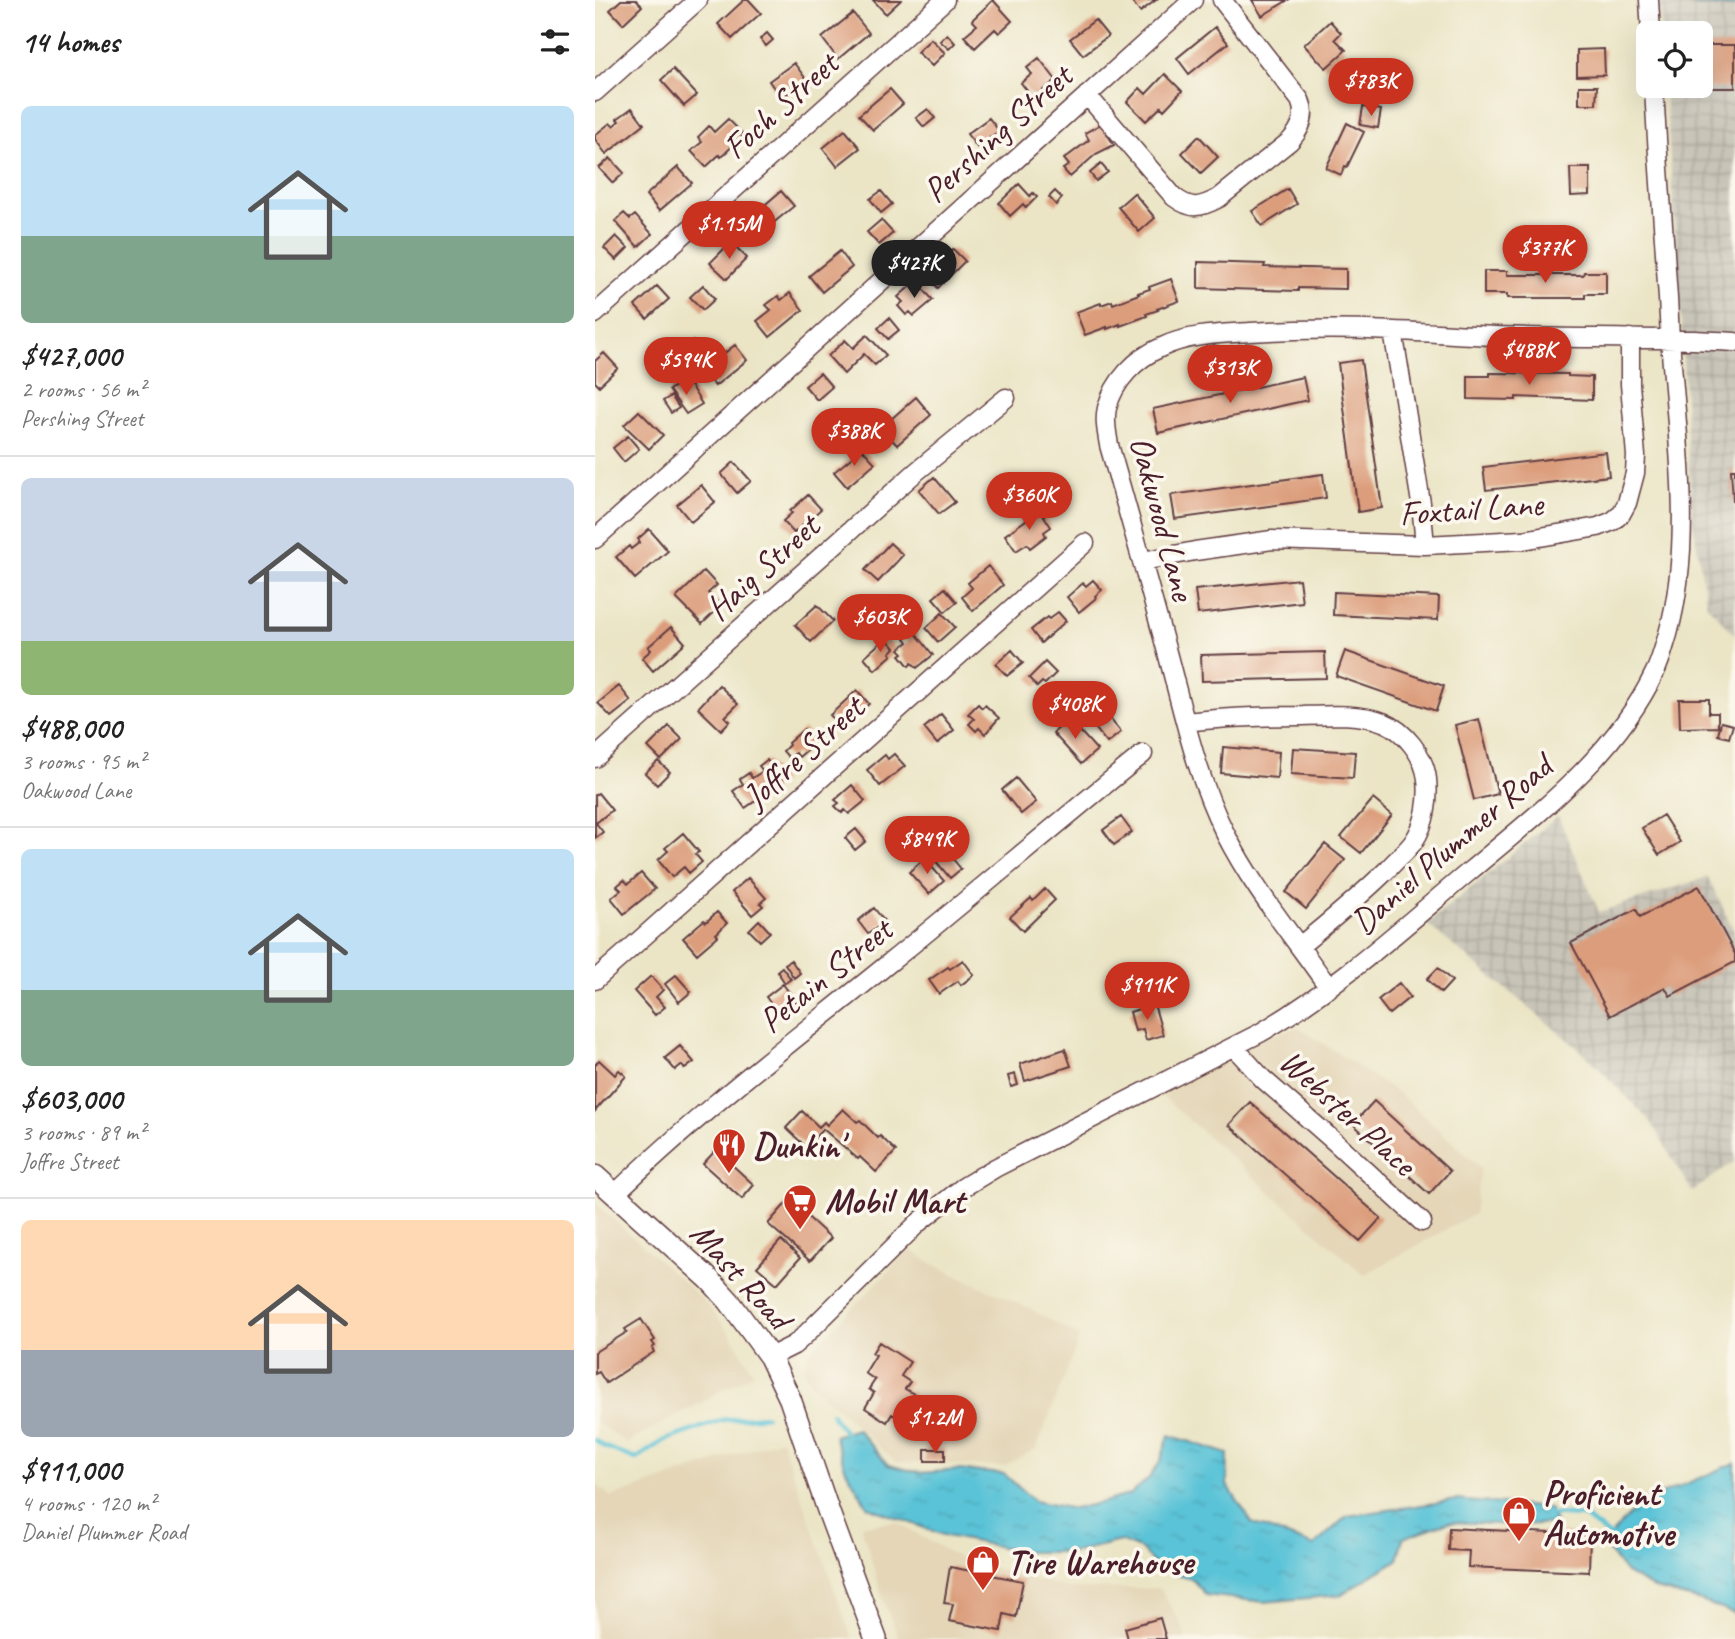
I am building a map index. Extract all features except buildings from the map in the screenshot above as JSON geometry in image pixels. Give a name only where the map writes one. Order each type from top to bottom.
[{"type":"main road","name":"Mast Road","points":[[595,1176],[709,1279],[729,1301],[770,1357],[790,1399],[876,1639]]},
{"type":"street","points":[[595,92],[698,0]]},
{"type":"street","name":"Foch Street","points":[[595,314],[945,0]]},
{"type":"street","name":"Pershing Street","points":[[595,539],[1193,0]]},
{"type":"street","points":[[1087,95],[1174,198],[1184,204],[1196,206],[1219,198],[1290,141],[1300,130],[1303,118],[1300,100],[1222,0]]},
{"type":"street","points":[[1649,0],[1650,21]]},
{"type":"street","name":"Daniel Plummer Road","points":[[770,1357],[803,1338],[918,1223],[962,1188],[995,1168],[1234,1047],[1285,1019],[1329,988],[1568,786],[1618,731],[1639,702],[1656,671],[1671,621],[1682,553],[1680,481],[1655,98]]},
{"type":"street","name":"Oakwood Lane","points":[[1329,988],[1263,897],[1224,833],[1198,767],[1109,445],[1106,410],[1112,393],[1133,365],[1147,354],[1181,340],[1208,335],[1304,330],[1393,331],[1735,342]]},
{"type":"street","points":[[1393,331],[1421,503],[1425,545]]},
{"type":"street","name":"Foxtail Lane","points":[[1143,561],[1272,540],[1425,545],[1523,541],[1598,527],[1613,521],[1621,514],[1632,490],[1635,473],[1630,338]]},
{"type":"street","name":"Haig Street","points":[[595,758],[916,472],[1006,398]]},
{"type":"street","name":"Joffre Street","points":[[595,980],[1085,543]]},
{"type":"street","points":[[1186,722],[1320,715],[1368,718],[1399,732],[1413,745],[1422,759],[1427,775],[1426,809],[1415,840],[1378,879],[1300,946]]},
{"type":"street","name":"Petain Street","points":[[615,1194],[667,1144],[1143,754]]},
{"type":"street","name":"Webster Place","points":[[1234,1047],[1263,1079],[1422,1222]]},
{"type":"shaded area","points":[[1659,0],[1735,0],[1735,635],[1707,605],[1691,510],[1666,98],[1713,98],[1713,21],[1661,21]]},
{"type":"shaded area","points":[[1558,816],[1599,912],[1708,877],[1735,933],[1735,1161],[1692,1192],[1651,1122],[1585,1054],[1427,924]]},
{"type":"shaded area","points":[[1298,1027],[1399,1094],[1481,1168],[1474,1214],[1364,1275],[1162,1096],[1264,1038]]},
{"type":"shaded area","points":[[595,1203],[703,1300],[729,1332],[754,1373],[627,1443],[595,1422]]},
{"type":"shaded area","points":[[906,1247],[933,1264],[1030,1309],[1080,1336],[1036,1449],[1004,1467],[895,1462],[812,1386],[803,1371],[807,1354],[890,1270]]},
{"type":"shaded area","points":[[781,1439],[852,1639],[595,1639],[595,1483],[611,1497]]},
{"type":"shaded area","points":[[896,1522],[959,1558],[1069,1589],[1160,1588],[1184,1630],[1185,1639],[899,1639],[882,1596],[861,1525]]},
{"type":"water","points":[[1680,0],[1735,0],[1735,6],[1697,6]]},
{"type":"water","points":[[857,1429],[888,1465],[921,1473],[958,1470],[1004,1474],[1034,1501],[1074,1509],[1131,1494],[1149,1478],[1160,1462],[1169,1435],[1228,1454],[1227,1485],[1252,1523],[1314,1546],[1347,1516],[1456,1500],[1549,1508],[1555,1523],[1519,1525],[1448,1522],[1403,1538],[1397,1560],[1340,1595],[1264,1602],[1206,1595],[1192,1579],[1159,1570],[1142,1550],[1120,1541],[1075,1552],[1027,1552],[946,1536],[868,1507],[846,1470],[834,1436]]},
{"type":"water","points":[[1735,1463],[1735,1614],[1701,1601],[1655,1589],[1626,1573],[1604,1545],[1640,1503]]},
{"type":"waterway","points":[[831,1413],[847,1436]]},
{"type":"waterway","points":[[595,1440],[605,1447],[636,1459],[663,1441],[722,1420],[766,1416]]},
{"type":"waterway","points":[[1548,1514],[1583,1516],[1613,1536]]},
{"type":"place","name":"Dunkin'","points":[[729,1175]]},
{"type":"place","name":"Mobil Mart","points":[[800,1231]]},
{"type":"place","name":"Proficient Automotive","points":[[1519,1543]]},
{"type":"place","name":"Tire Warehouse","points":[[983,1592]]}]
